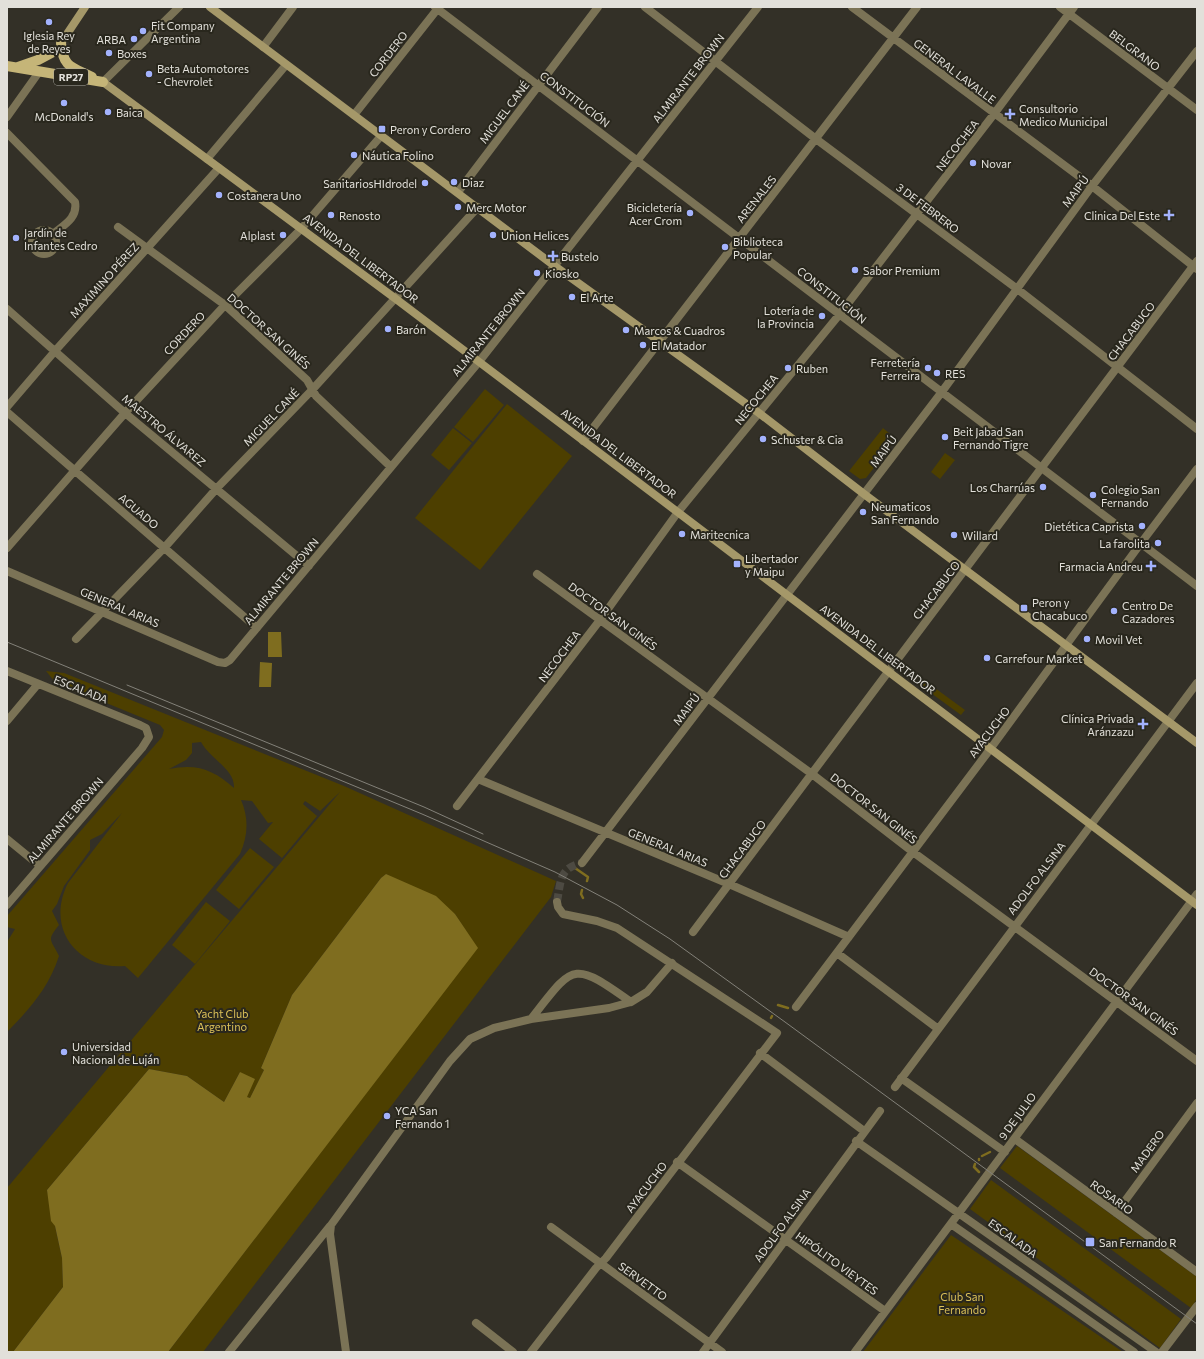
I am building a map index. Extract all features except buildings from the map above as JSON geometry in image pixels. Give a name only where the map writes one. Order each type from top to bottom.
[{"type":"main road","name":"RP27","points":[[39,72],[61,43],[85,7]]},
{"type":"main road","points":[[210,7],[556,267],[759,413],[864,494],[1197,743]]},
{"type":"main road","name":"RP27","points":[[61,43],[62,56],[65,62],[70,66],[103,82]]},
{"type":"main road","name":"RP27","points":[[11,67],[30,64],[53,52]]},
{"type":"main road","name":"AVENIDA DEL LIBERTADOR","points":[[11,67],[103,82],[396,299],[478,363],[584,441],[1194,903]]},
{"type":"street","points":[[103,82],[179,7]]},
{"type":"street","points":[[263,47],[294,7]]},
{"type":"street","name":"MIGUEL CANÉ","points":[[458,192],[598,7]]},
{"type":"street","name":"3 DE FEBRERO","points":[[645,7],[716,60],[816,139],[918,213],[1197,428]]},
{"type":"street","name":"ALMIRANTE BROWN","points":[[225,663],[230,660],[309,566],[556,267],[758,7]]},
{"type":"street","name":"GENERAL LAVALLE","points":[[852,7],[1092,186],[1196,266]]},
{"type":"street","name":"ARENALES","points":[[584,441],[917,7]]},
{"type":"street","name":"BELGRANO","points":[[1060,7],[1071,10],[1197,110]]},
{"type":"street","name":"CONSTITUCIÓN","points":[[437,8],[638,160],[941,393],[1197,586]]},
{"type":"street","name":"CORDERO","points":[[354,115],[437,8]]},
{"type":"street","name":"NECOCHEA","points":[[457,806],[600,620],[678,512],[839,315],[994,114],[1071,10]]},
{"type":"street","name":"MAIPÚ","points":[[582,863],[941,393],[1016,288],[1092,186],[1197,51]]},
{"type":"street","points":[[207,159],[286,64]]},
{"type":"street","points":[[7,117],[39,72]]},
{"type":"street","points":[[7,133],[75,202],[77,210],[74,216],[53,234]]},
{"type":"street","name":"CORDERO","points":[[7,548],[125,413],[225,305],[301,229],[381,136]]},
{"type":"street","name":"MAXIMINO PÉREZ","points":[[7,407],[146,248],[219,168]]},
{"type":"street","name":"MIGUEL CANÉ","points":[[76,640],[165,547],[217,488],[312,390],[478,207]]},
{"type":"street","name":"DOCTOR SAN GINÉS","points":[[118,227],[225,305],[307,380],[316,396],[391,467]]},
{"type":"street","name":"CHACABUCO","points":[[693,932],[1117,367],[1196,266]]},
{"type":"street","name":"MAESTRO ÁLVAREZ","points":[[7,310],[125,413],[309,566]]},
{"type":"street","name":"AGUADO","points":[[7,412],[257,628]]},
{"type":"street","name":"AYACUCHO","points":[[796,1007],[991,748],[1197,469]]},
{"type":"street","name":"GENERAL ARIAS","points":[[7,571],[218,662],[225,663]]},
{"type":"street","name":"DOCTOR SAN GINÉS","points":[[537,574],[812,774],[1013,927],[1197,1061]]},
{"type":"street","name":"ESCALADA","points":[[7,670],[146,728]]},
{"type":"street","name":"ADOLFO ALSINA","points":[[895,1087],[937,1028],[1197,683]]},
{"type":"street","points":[[7,721],[38,684]]},
{"type":"street","name":"ALMIRANTE BROWN","points":[[7,905],[142,748],[149,737],[146,728]]},
{"type":"street","name":"GENERAL ARIAS","points":[[478,779],[729,884],[849,937]]},
{"type":"street","points":[[7,839],[40,866]]},
{"type":"street","name":"9 DE JULIO","points":[[855,1352],[1116,1001],[1194,903],[1197,894]]},
{"type":"street","points":[[229,1352],[331,1225],[462,1047],[480,1033],[509,1023],[609,1008],[631,1002],[648,992],[672,963],[617,928],[597,920],[562,914],[557,902]]},
{"type":"street","points":[[837,953],[937,1028]]},
{"type":"street","name":"AYACUCHO","points":[[531,1352],[777,1032],[672,963]]},
{"type":"street","points":[[531,1019],[563,980],[574,974],[581,973],[594,976],[631,1002]]},
{"type":"street","points":[[760,1053],[864,1131]]},
{"type":"street","points":[[901,1078],[1005,1152]]},
{"type":"street","name":"MADERO","points":[[1116,1213],[1197,1103]]},
{"type":"street","name":"ADOLFO ALSINA","points":[[703,1352],[856,1141],[880,1111]]},
{"type":"street","name":"ROSARIO","points":[[1014,1139],[1197,1272]]},
{"type":"street","name":"ESCALADA","points":[[856,1141],[1156,1352]]},
{"type":"street","name":"HIPÓLITO VIEYTES","points":[[678,1162],[885,1311]]},
{"type":"street","points":[[951,1224],[1134,1352]]},
{"type":"street","points":[[331,1225],[330,1234],[346,1352]]},
{"type":"street","name":"SERVETTO","points":[[551,1227],[722,1352]]},
{"type":"street","points":[[1162,1352],[1197,1306]]},
{"type":"street","points":[[476,1323],[513,1352]]},
{"type":"green space","points":[[485,389],[504,405],[473,442],[454,427]]},
{"type":"green space","points":[[507,404],[572,456],[480,570],[415,518]]},
{"type":"green space","points":[[453,428],[472,443],[449,470],[431,455]]},
{"type":"green space","points":[[883,428],[896,439],[866,478],[860,479],[849,471]]},
{"type":"green space","points":[[945,453],[955,460],[940,479],[931,472]]},
{"type":"green space","name":"Yacht Club Argentino","points":[[46,671],[64,673],[344,786],[556,881],[551,897],[203,1352],[168,1352],[477,948],[455,914],[386,874],[381,878],[292,995],[261,1068],[264,1070],[250,1098],[246,1097],[240,1072],[224,1102],[187,1076],[149,1069],[47,1190],[62,1258],[63,1287],[13,1352],[7,1352],[7,1188],[340,792],[320,811],[305,801],[303,804],[317,816],[282,858],[259,839],[273,822],[268,823],[252,801],[241,800],[244,807],[246,820],[246,834],[240,854],[138,978],[125,966],[108,965],[93,961],[80,953],[70,943],[63,930],[60,916],[62,900],[68,883],[122,813],[102,834],[90,840],[90,850],[64,886],[57,904],[52,911],[59,925],[51,937],[52,943],[59,956],[55,967],[38,997],[7,1032],[7,942],[15,929],[7,927],[7,916],[162,737],[164,730],[160,725],[55,682]],"holes":[[[201,742],[231,775],[234,788],[212,772],[188,767],[169,769],[186,760],[192,753],[192,743]]]},
{"type":"green space","points":[[924,680],[965,710],[961,715],[920,685]]},
{"type":"green space","points":[[250,848],[274,867],[239,909],[216,890]]},
{"type":"green space","points":[[206,902],[230,921],[195,964],[172,945]]},
{"type":"green space","points":[[1017,1146],[1197,1277],[1197,1299],[1191,1308],[1000,1168]]},
{"type":"green space","points":[[991,1180],[1181,1319],[1160,1348],[970,1209]]},
{"type":"green space","name":"Club San Fernando","points":[[951,1235],[1123,1352],[863,1352]]},
{"type":"shaded area","points":[[268,632],[281,632],[282,657],[268,657]]},
{"type":"shaded area","points":[[260,662],[272,663],[271,687],[259,687]]},
{"type":"shaded area","points":[[386,874],[436,896],[455,914],[478,948],[168,1352],[13,1352],[63,1287],[62,1258],[55,1226],[51,1221],[47,1190],[149,1069],[187,1076],[224,1102],[240,1072],[255,1079],[247,1097],[250,1098],[264,1070],[261,1068],[292,995],[381,878]]},
{"type":"waterway","points":[[575,868],[588,877],[587,881]]},
{"type":"waterway","points":[[582,890],[581,894],[583,898]]},
{"type":"waterway","points":[[778,1005],[788,1008]]},
{"type":"waterway","points":[[982,1156],[990,1152]]},
{"type":"waterway","points":[[975,1164],[974,1167],[979,1172]]},
{"type":"tunnel","points":[[557,902],[562,876],[569,868],[582,863]]},
{"type":"tram line","points":[[7,642],[422,814],[555,872],[617,905],[670,939],[785,1022],[1197,1324]]},
{"type":"tram line","points":[[127,685],[424,807],[483,834]]},
{"type":"place","name":"Iglesia Rey de Reyes","points":[[49,22]]},
{"type":"place","name":"Fit Company Argentina","points":[[143,31]]},
{"type":"place","name":"ARBA","points":[[134,39]]},
{"type":"place","name":"Boxes","points":[[109,53]]},
{"type":"place","name":"Beta Automotores - Chevrolet","points":[[149,74]]},
{"type":"place","name":"McDonald's","points":[[64,103]]},
{"type":"place","name":"Baica","points":[[108,112]]},
{"type":"place","name":"Consultorio Medico Municipal","points":[[1010,114]]},
{"type":"place","name":"Peron y Cordero","points":[[382,129]]},
{"type":"place","name":"Náutica Folino","points":[[354,155]]},
{"type":"place","name":"Novar","points":[[973,163]]},
{"type":"place","name":"Diaz","points":[[454,182]]},
{"type":"place","name":"SanitariosHIdrodel","points":[[425,183]]},
{"type":"place","name":"Costanera Uno","points":[[219,195]]},
{"type":"place","name":"Merc Motor","points":[[458,207]]},
{"type":"place","name":"Bicicletería Acer Crom","points":[[690,213]]},
{"type":"place","name":"Renosto","points":[[331,215]]},
{"type":"place","name":"Clinica Del Este","points":[[1169,215]]},
{"type":"place","name":"Alplast","points":[[283,235]]},
{"type":"place","name":"Union Helices","points":[[493,235]]},
{"type":"place","name":"Jardín de Infantes Cedro","points":[[16,238]]},
{"type":"place","name":"Biblioteca Popular","points":[[725,247]]},
{"type":"place","name":"Bustelo","points":[[553,256]]},
{"type":"place","name":"Sabor Premium","points":[[855,270]]},
{"type":"place","name":"Kiosko","points":[[537,273]]},
{"type":"place","name":"El Arte","points":[[572,297]]},
{"type":"place","name":"Lotería de la Provincia","points":[[822,316]]},
{"type":"place","name":"Barón","points":[[388,329]]},
{"type":"place","name":"Marcos & Cuadros","points":[[626,330]]},
{"type":"place","name":"El Matador","points":[[643,345]]},
{"type":"place","name":"Ruben","points":[[788,368]]},
{"type":"place","name":"Ferretería Ferreira","points":[[928,368]]},
{"type":"place","name":"RES","points":[[937,373]]},
{"type":"place","name":"Beit Jabad San Fernando Tigre","points":[[945,437]]},
{"type":"place","name":"Schuster & Cia","points":[[763,439]]},
{"type":"place","name":"Los Charrúas","points":[[1043,487]]},
{"type":"place","name":"Colegio San Fernando","points":[[1093,495]]},
{"type":"place","name":"Neumaticos San Fernando","points":[[863,512]]},
{"type":"place","name":"Dietética Caprista","points":[[1142,526]]},
{"type":"place","name":"Maritecnica","points":[[682,534]]},
{"type":"place","name":"Willard","points":[[954,535]]},
{"type":"place","name":"La farolita","points":[[1158,543]]},
{"type":"place","name":"Libertador y Maipu","points":[[737,564]]},
{"type":"place","name":"Farmacia Andreu","points":[[1151,566]]},
{"type":"place","name":"Peron y Chacabuco","points":[[1024,608]]},
{"type":"place","name":"Centro De Cazadores","points":[[1114,611]]},
{"type":"place","name":"Movil Vet","points":[[1087,639]]},
{"type":"place","name":"Carrefour Market","points":[[987,658]]},
{"type":"place","name":"Clínica Privada Aránzazu","points":[[1143,724]]},
{"type":"place","name":"Universidad Nacional de Luján","points":[[64,1052]]},
{"type":"place","name":"YCA San Fernando 1","points":[[387,1116]]},
{"type":"place","name":"San Fernando R","points":[[1090,1242]]}]
